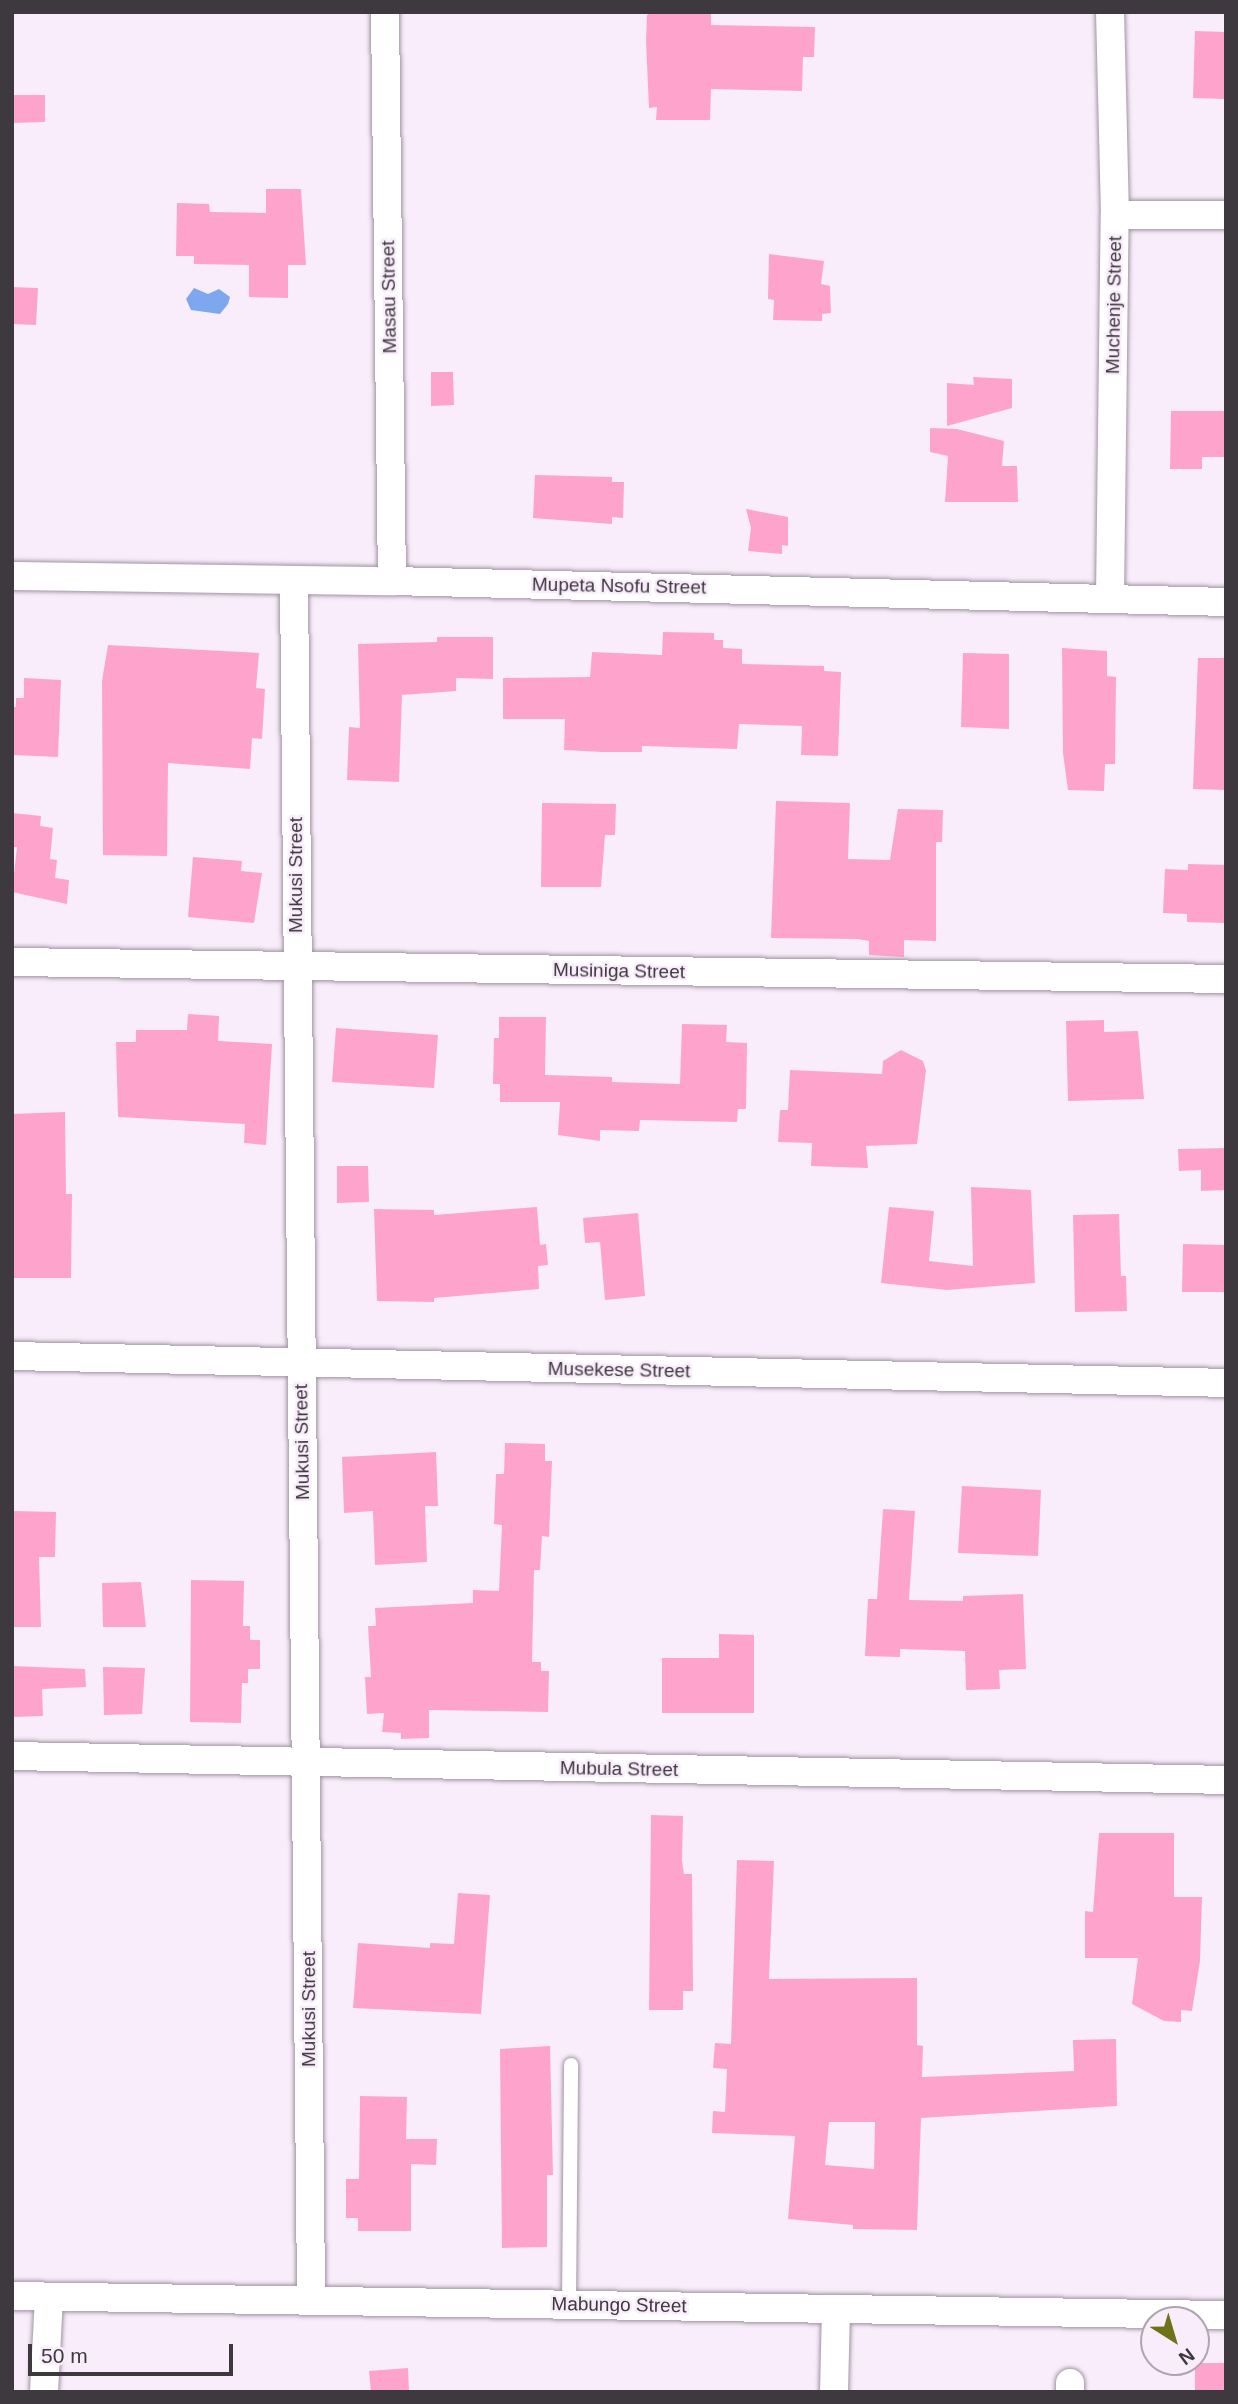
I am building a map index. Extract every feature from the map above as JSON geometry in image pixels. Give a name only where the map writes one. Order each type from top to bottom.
[{"type":"street","name":"Masau Street","points":[[385,12],[392,581]]},
{"type":"street","name":"Muchenje Street","points":[[1110,12],[1115,215],[1110,598]]},
{"type":"street","points":[[1115,215],[1226,215]]},
{"type":"street","name":"Mupeta Nsofu Street","points":[[12,576],[294,583],[392,581],[1226,602]]},
{"type":"street","name":"Mukusi Street","points":[[294,583],[311,2301]]},
{"type":"street","name":"Musiniga Street","points":[[12,962],[1226,979]]},
{"type":"street","name":"Musekese Street","points":[[12,1356],[1226,1382]]},
{"type":"street","name":"Mubula Street","points":[[12,1756],[307,1764],[1226,1780]]},
{"type":"street","name":"Mabungo Street","points":[[12,2296],[1226,2315]]},
{"type":"street","points":[[44,2392],[49,2297]]},
{"type":"street","points":[[834,2392],[836,2309]]},
{"type":"lane","points":[[569,2305],[571,2065]]},
{"type":"water","points":[[194,288],[208,294],[219,289],[230,297],[228,304],[220,314],[191,310],[186,299]]},
{"type":"building","points":[[652,12],[711,12],[711,25],[815,27],[814,57],[803,57],[802,91],[711,89],[710,120],[656,120],[657,107],[649,108],[646,41],[647,15]]},
{"type":"building","points":[[1195,31],[1226,32],[1226,99],[1193,98]]},
{"type":"building","points":[[12,95],[45,95],[45,122],[12,123]]},
{"type":"building","points":[[266,189],[301,189],[306,265],[288,265],[288,298],[249,297],[249,265],[194,264],[194,256],[176,256],[177,203],[209,204],[210,212],[266,213]]},
{"type":"building","points":[[769,254],[824,261],[821,284],[830,286],[831,313],[822,314],[822,321],[773,320],[774,300],[768,299]]},
{"type":"building","points":[[12,287],[38,288],[36,325],[12,324]]},
{"type":"building","points":[[431,372],[453,372],[454,405],[431,406]]},
{"type":"building","points":[[973,377],[1012,379],[1012,408],[947,426],[947,383],[974,385]]},
{"type":"building","points":[[1171,411],[1226,411],[1226,457],[1202,457],[1202,469],[1170,469]]},
{"type":"building","points":[[930,428],[957,429],[1004,441],[1002,466],[1017,466],[1018,502],[945,502],[948,456],[930,452]]},
{"type":"building","points":[[535,475],[612,477],[612,482],[624,482],[623,518],[612,517],[612,524],[533,518]]},
{"type":"building","points":[[746,509],[788,517],[788,546],[782,545],[782,554],[748,551],[751,528]]},
{"type":"building","points":[[663,632],[714,633],[714,640],[723,640],[723,648],[742,649],[742,664],[824,666],[824,671],[841,672],[838,756],[801,755],[802,726],[739,724],[737,749],[642,746],[642,752],[603,752],[564,750],[565,719],[503,719],[503,678],[590,677],[592,652],[662,655]]},
{"type":"building","points":[[437,637],[493,637],[493,679],[456,678],[456,691],[402,695],[399,782],[347,780],[349,727],[360,728],[358,644],[437,642]]},
{"type":"building","points":[[108,645],[259,653],[256,688],[265,689],[262,739],[252,738],[250,769],[168,763],[167,856],[103,855],[102,681]]},
{"type":"building","points":[[1062,648],[1107,651],[1107,676],[1116,677],[1115,764],[1105,764],[1104,791],[1068,790],[1063,753]]},
{"type":"building","points":[[963,653],[1009,654],[1009,729],[961,727]]},
{"type":"building","points":[[1198,658],[1226,658],[1226,790],[1193,789]]},
{"type":"building","points":[[24,678],[61,680],[58,757],[12,755],[12,707],[16,707],[16,698],[24,698]]},
{"type":"building","points":[[776,801],[850,803],[848,859],[890,860],[898,809],[943,810],[942,842],[936,842],[936,941],[904,940],[904,957],[869,955],[869,941],[858,939],[771,938]]},
{"type":"building","points":[[542,803],[616,804],[615,835],[605,835],[601,887],[541,887]]},
{"type":"building","points":[[12,813],[41,816],[40,826],[53,828],[50,859],[57,860],[55,878],[69,880],[67,904],[12,892],[17,847],[12,847]]},
{"type":"building","points":[[193,857],[242,861],[241,871],[262,873],[254,923],[188,917]]},
{"type":"building","points":[[1188,864],[1226,865],[1226,923],[1187,922],[1187,914],[1163,913],[1165,869],[1188,870]]},
{"type":"building","points":[[188,1014],[219,1016],[218,1041],[272,1044],[266,1145],[244,1143],[245,1124],[118,1117],[116,1042],[136,1042],[136,1030],[187,1030]]},
{"type":"building","points":[[499,1017],[546,1017],[545,1075],[612,1077],[612,1082],[680,1084],[682,1024],[727,1025],[726,1042],[747,1043],[746,1109],[738,1109],[737,1122],[640,1120],[639,1131],[600,1130],[600,1141],[558,1135],[560,1102],[500,1102],[500,1084],[493,1084],[494,1038],[499,1038]]},
{"type":"building","points":[[1104,1020],[1104,1032],[1138,1031],[1144,1099],[1068,1101],[1066,1021]]},
{"type":"building","points":[[336,1028],[438,1035],[434,1088],[332,1082]]},
{"type":"building","points":[[901,1050],[923,1061],[926,1070],[917,1144],[866,1146],[868,1168],[811,1166],[812,1143],[778,1142],[780,1110],[788,1110],[790,1070],[882,1074],[883,1061]]},
{"type":"building","points":[[65,1112],[66,1194],[72,1194],[71,1278],[12,1278],[12,1114]]},
{"type":"building","points":[[1226,1148],[1226,1190],[1201,1191],[1201,1170],[1179,1171],[1178,1149]]},
{"type":"building","points":[[337,1166],[368,1166],[369,1202],[337,1203]]},
{"type":"building","points":[[971,1187],[1031,1190],[1035,1283],[947,1290],[881,1283],[889,1207],[934,1211],[929,1261],[973,1266]]},
{"type":"building","points":[[537,1207],[540,1245],[546,1244],[548,1265],[538,1266],[539,1289],[434,1298],[434,1302],[377,1301],[374,1209],[434,1210],[434,1215]]},
{"type":"building","points":[[638,1213],[645,1296],[605,1300],[600,1242],[585,1243],[583,1218]]},
{"type":"building","points":[[1119,1214],[1121,1276],[1126,1276],[1127,1311],[1075,1312],[1073,1215]]},
{"type":"building","points":[[1183,1244],[1226,1245],[1226,1292],[1182,1292]]},
{"type":"building","points":[[505,1443],[545,1444],[545,1461],[552,1461],[549,1537],[542,1536],[540,1570],[534,1570],[532,1662],[541,1662],[541,1671],[549,1671],[548,1712],[429,1710],[429,1738],[401,1739],[401,1733],[382,1732],[384,1713],[367,1714],[365,1677],[371,1677],[368,1626],[376,1626],[375,1608],[473,1603],[473,1590],[499,1591],[502,1525],[494,1524],[496,1474],[504,1474]]},
{"type":"building","points":[[436,1452],[438,1506],[425,1506],[427,1562],[375,1565],[373,1511],[344,1513],[342,1457]]},
{"type":"building","points":[[962,1486],[1041,1490],[1038,1556],[958,1553]]},
{"type":"building","points":[[883,1509],[915,1511],[909,1600],[963,1601],[963,1596],[1023,1594],[1026,1669],[999,1670],[1000,1689],[966,1690],[965,1651],[900,1649],[900,1657],[865,1656],[868,1599],[877,1599]]},
{"type":"building","points":[[12,1511],[56,1512],[55,1557],[39,1557],[41,1627],[12,1627]]},
{"type":"building","points":[[191,1580],[244,1581],[243,1626],[250,1626],[250,1640],[260,1640],[260,1669],[248,1669],[248,1683],[242,1683],[241,1723],[190,1722]]},
{"type":"building","points":[[141,1582],[146,1627],[103,1627],[102,1583]]},
{"type":"building","points":[[719,1634],[754,1635],[754,1713],[662,1713],[662,1658],[719,1658]]},
{"type":"building","points":[[12,1666],[85,1669],[86,1687],[42,1689],[43,1716],[12,1717]]},
{"type":"building","points":[[103,1667],[145,1668],[142,1714],[104,1715]]},
{"type":"building","points":[[651,1815],[683,1816],[684,1874],[692,1874],[693,1991],[683,1991],[683,2010],[649,2010]]},
{"type":"building","points":[[1099,1833],[1174,1833],[1174,1897],[1202,1897],[1200,1961],[1192,2011],[1181,2010],[1181,2022],[1164,2021],[1132,2004],[1138,1958],[1085,1958],[1085,1911],[1093,1912]]},
{"type":"building","points":[[737,1860],[774,1861],[769,1979],[917,1978],[917,2045],[923,2046],[922,2077],[1074,2071],[1073,2040],[1116,2039],[1117,2106],[921,2118],[917,2230],[853,2229],[853,2225],[788,2219],[795,2136],[712,2133],[713,2111],[725,2112],[727,2069],[713,2068],[715,2043],[731,2044]],"holes":[[[829,2122],[875,2122],[874,2169],[825,2165]]]},
{"type":"building","points":[[458,1893],[490,1895],[481,2014],[353,2008],[358,1943],[430,1948],[430,1943],[454,1944]]},
{"type":"building","points":[[550,2046],[553,2175],[547,2175],[547,2247],[502,2248],[500,2049]]},
{"type":"building","points":[[360,2096],[407,2097],[406,2139],[437,2139],[436,2165],[411,2164],[411,2231],[358,2231],[358,2218],[346,2218],[346,2179],[359,2179]]},
{"type":"building","points":[[1210,2363],[1226,2363],[1226,2392],[1195,2392],[1195,2376],[1210,2376]]},
{"type":"building","points":[[408,2368],[409,2392],[371,2392],[369,2371]]}]
